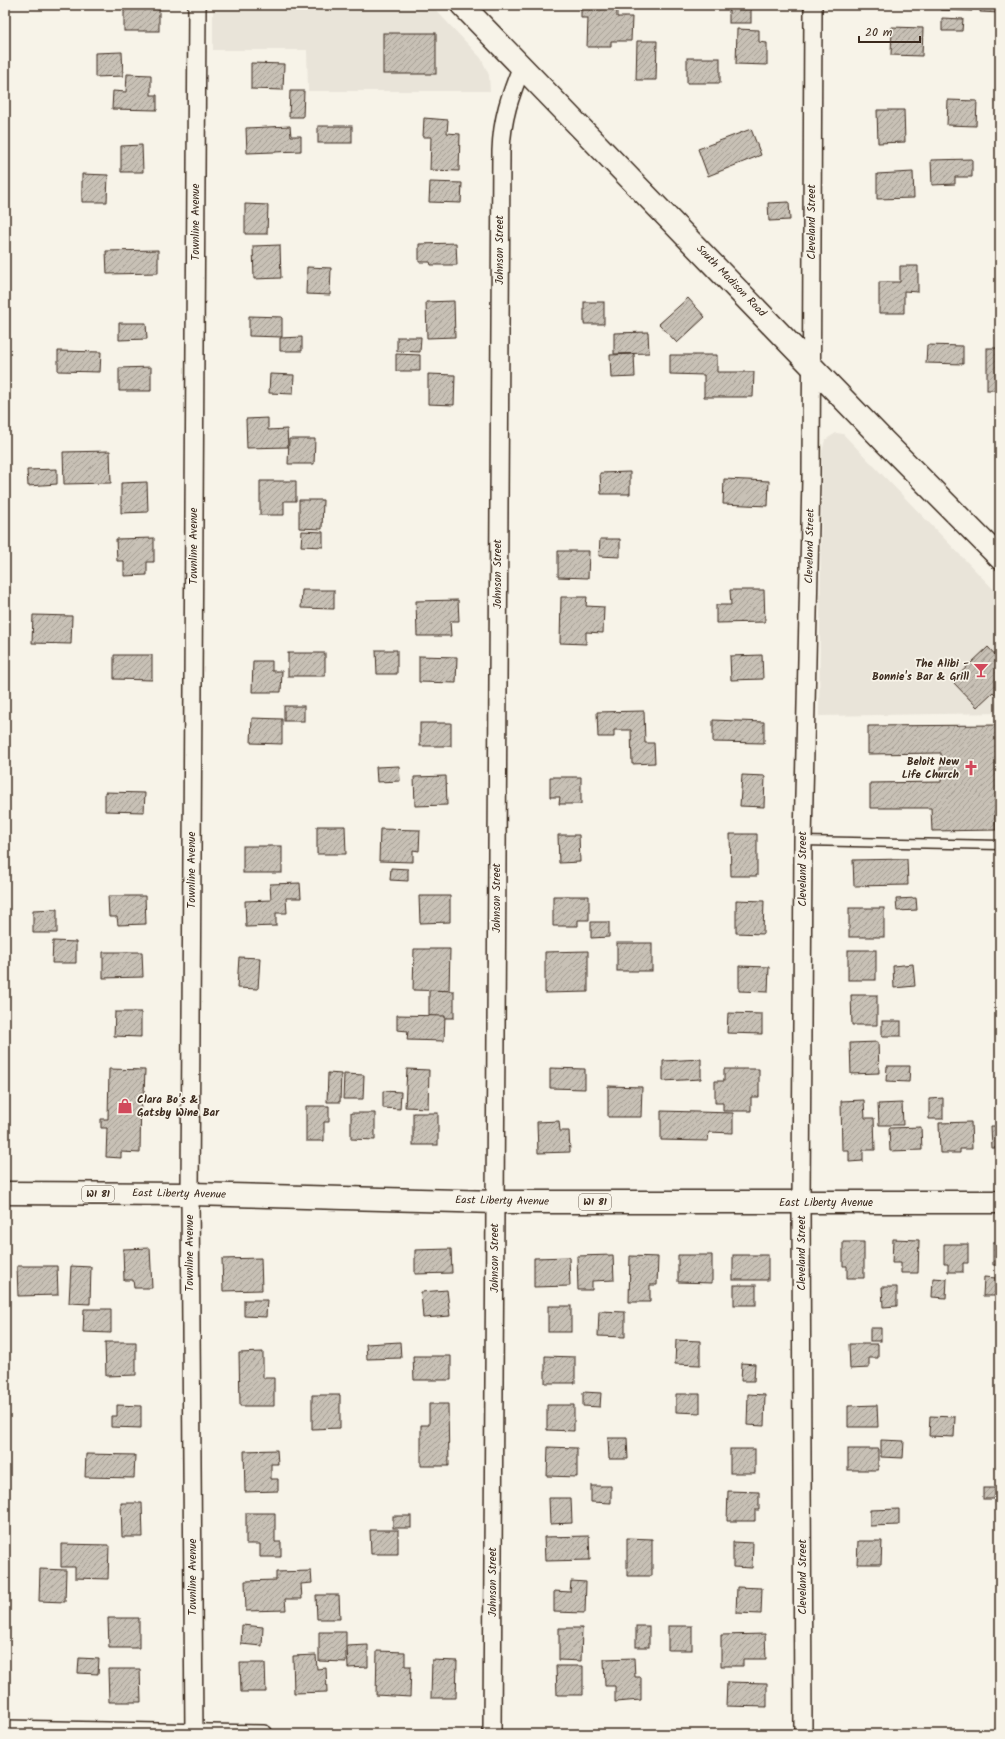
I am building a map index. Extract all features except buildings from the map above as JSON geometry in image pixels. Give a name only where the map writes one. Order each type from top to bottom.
[{"type":"main road","name":"South Madison Road","points":[[462,5],[885,442],[1000,558]]},
{"type":"main road","name":"East Liberty Avenue","points":[[5,1192],[190,1194],[496,1202],[1000,1202]]},
{"type":"street","name":"Townline Avenue","points":[[194,1733],[190,1194],[197,5]]},
{"type":"street","name":"Cleveland Street","points":[[803,1734],[801,1203],[803,841],[811,478],[813,5]]},
{"type":"street","name":"Johnson Street","points":[[492,1734],[501,144],[505,112],[522,66]]},
{"type":"street","points":[[5,1729],[264,1734]]},
{"type":"lane","points":[[803,841],[1000,845]]},
{"type":"shaded area","points":[[213,5],[431,5],[481,58],[489,75],[490,91],[308,91],[307,50],[213,50]]},
{"type":"shaded area","points":[[836,433],[843,434],[1000,596],[1000,713],[819,716],[822,452],[825,440]]},
{"type":"place","name":"The Alibi - Bonnie's Bar & Grill","points":[[981,670]]},
{"type":"place","name":"Beloit New Life Church","points":[[971,768]]},
{"type":"place","name":"Clara Bo's & Gatsby Wine Bar","points":[[125,1106]]}]
